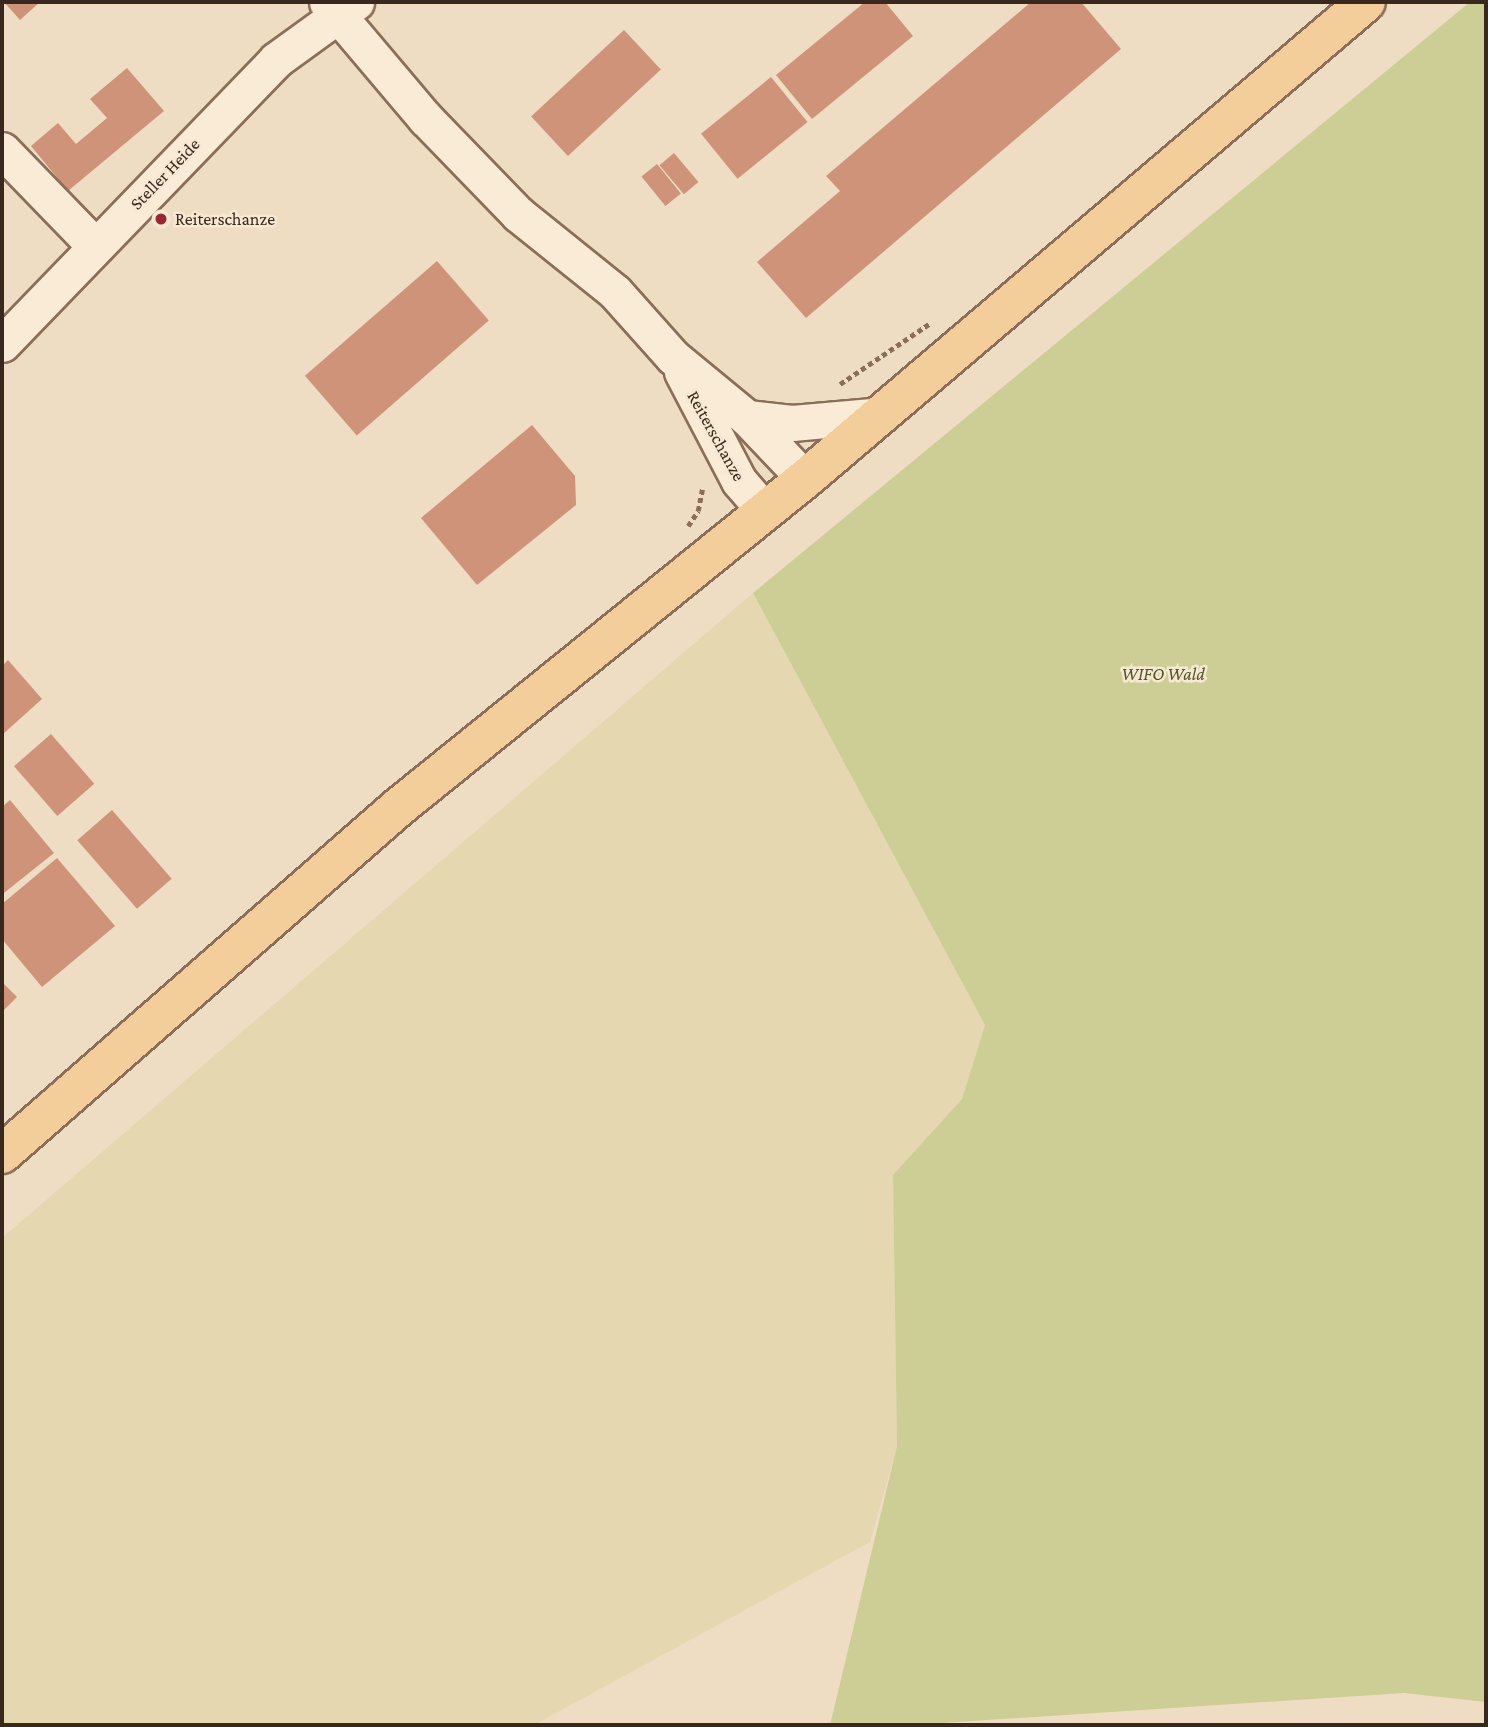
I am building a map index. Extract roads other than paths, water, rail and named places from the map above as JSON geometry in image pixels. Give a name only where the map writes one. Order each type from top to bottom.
[{"type":"main road","points":[[2,1154],[400,806],[805,479],[1366,2]]},
{"type":"street","name":"Reiterschanze","points":[[341,6],[426,119],[518,214],[615,292],[673,357],[747,418],[805,479]]},
{"type":"street","name":"Steller Heide","points":[[2,344],[276,61],[341,6]]},
{"type":"street","points":[[2,150],[96,246]]},
{"type":"street","name":"Reiterschanze","points":[[673,357],[739,481],[765,511]]},
{"type":"street","name":"Reiterschanze","points":[[747,418],[792,423],[881,415]]},
{"type":"place","name":"Reiterschanze","points":[[161,219]]},
{"type":"park label","name":"WIFO Wald","points":[[1163,674]]}]
